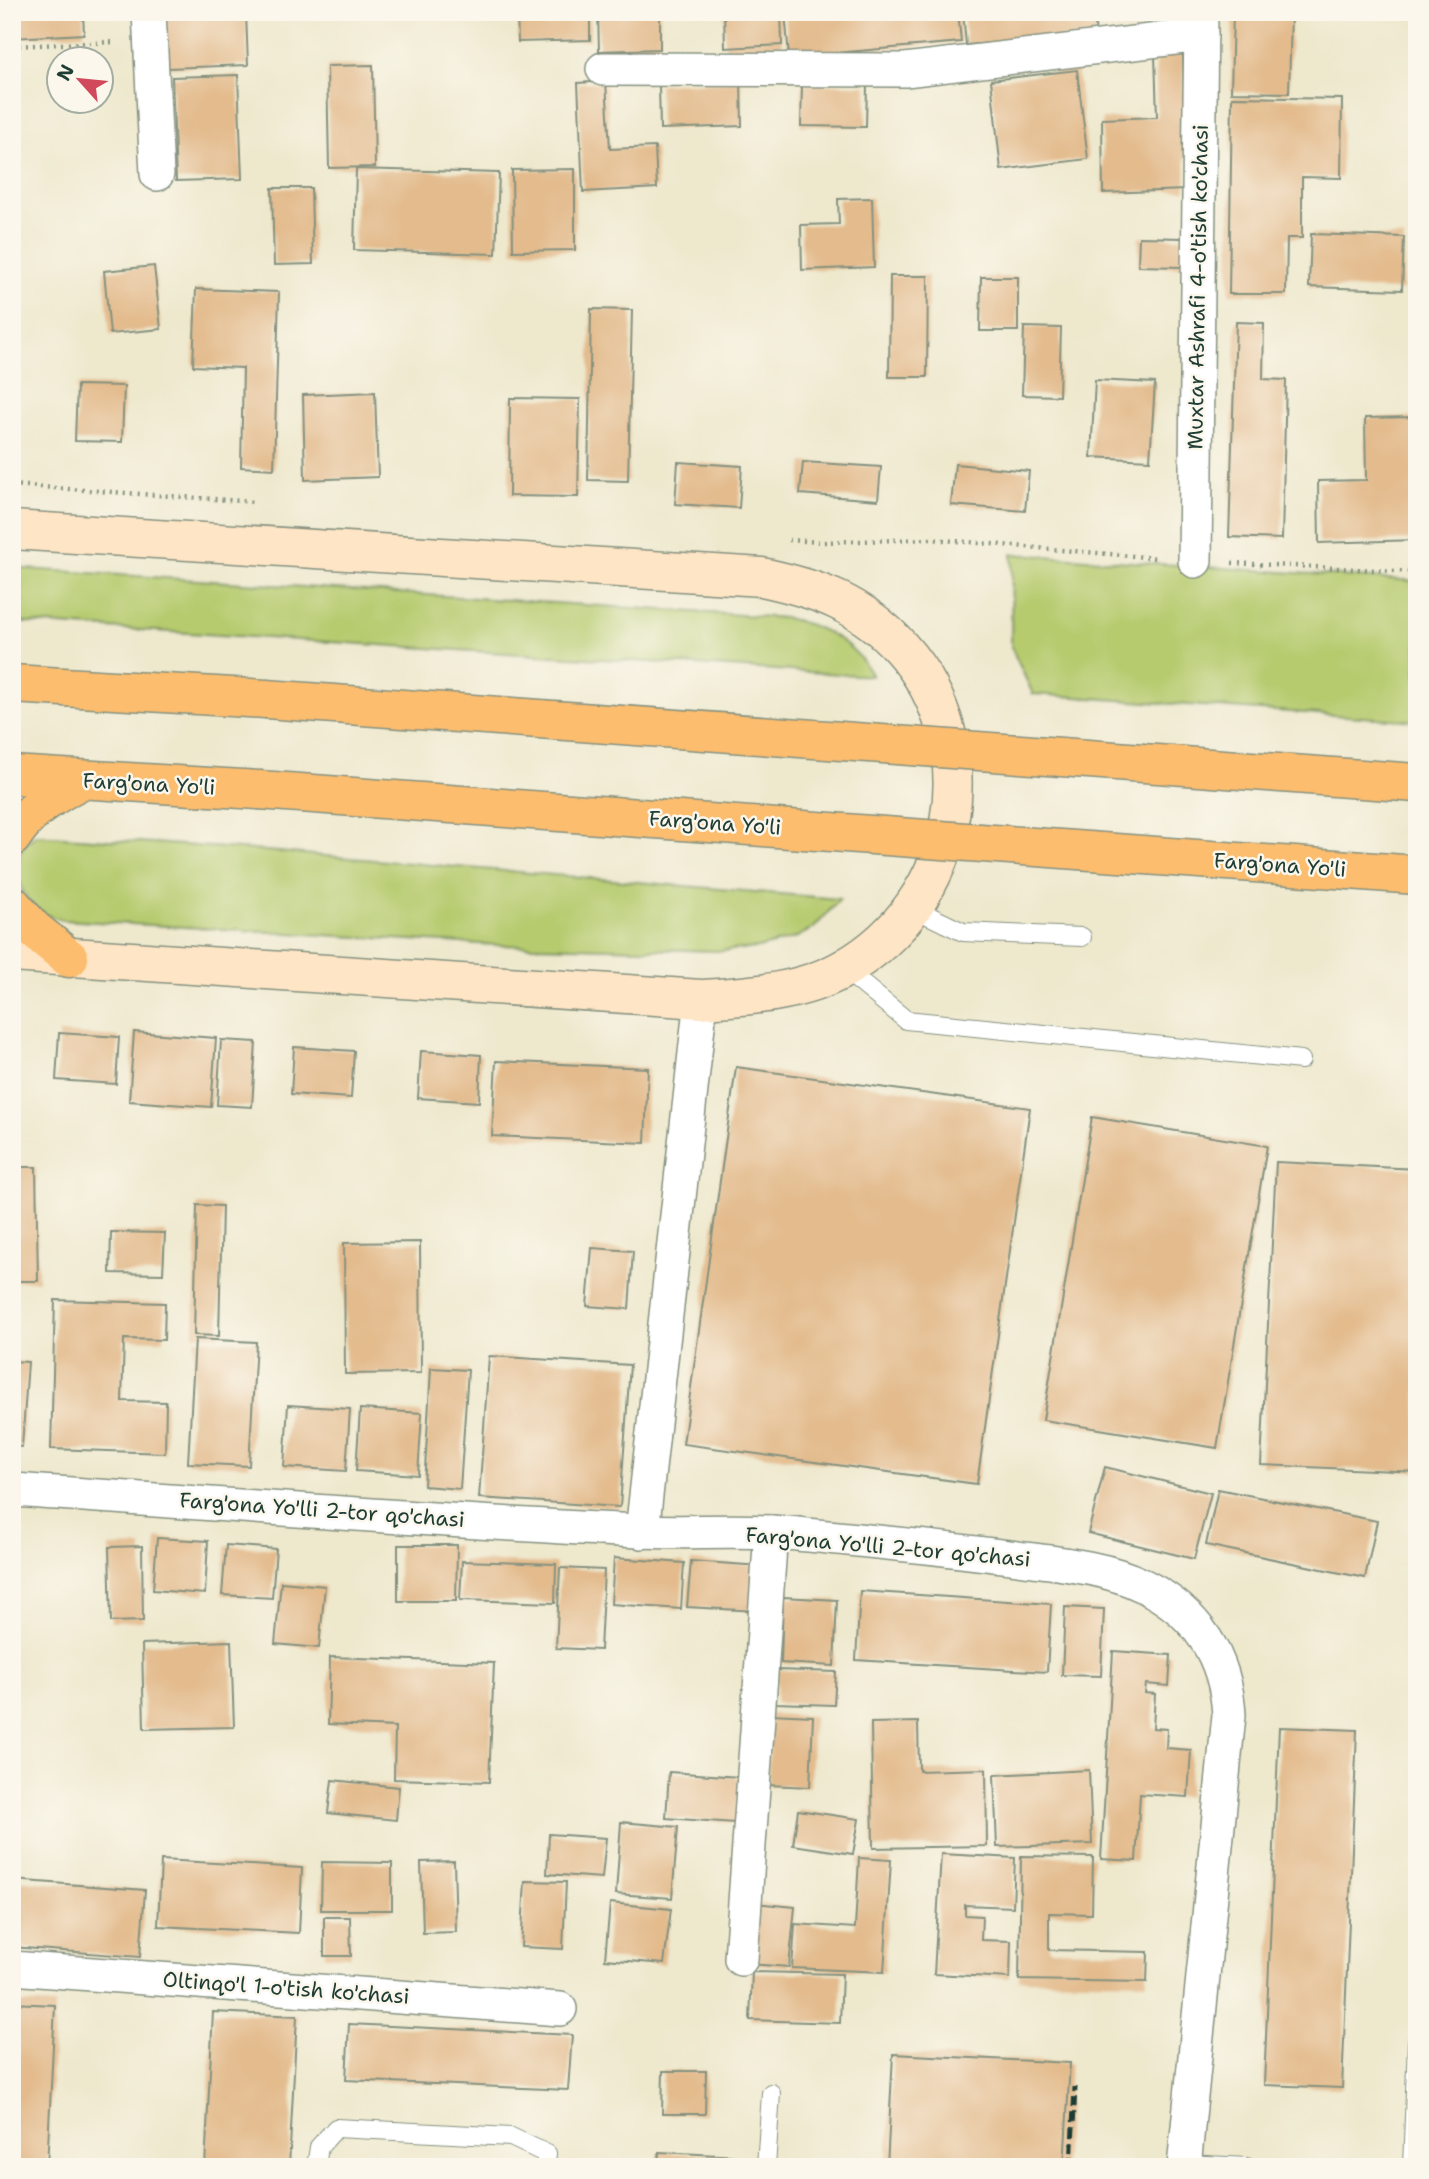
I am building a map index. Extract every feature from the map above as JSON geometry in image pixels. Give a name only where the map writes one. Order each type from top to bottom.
[{"type":"main road","points":[[12,530],[762,577],[824,592],[876,625],[900,646],[919,670],[945,728],[953,790],[950,822],[943,852],[914,908],[893,932],[869,953],[844,969],[814,983],[783,990],[701,999],[12,953]]},
{"type":"main road","points":[[12,666],[111,691]]},
{"type":"main road","points":[[12,684],[266,699],[1417,783]]},
{"type":"main road","name":"Farg'ona Yo'li","points":[[12,775],[259,790],[1417,875]]},
{"type":"main road","points":[[12,837],[31,813],[47,799],[81,780]]},
{"type":"main road","points":[[12,905],[33,929],[69,958]]},
{"type":"street","points":[[603,69],[905,70],[1201,23]]},
{"type":"street","name":"Muxtar Ashrafi 4-o'tish ko'chasi","points":[[1195,561],[1201,23]]},
{"type":"street","points":[[149,26],[157,174]]},
{"type":"street","points":[[642,1531],[701,999]]},
{"type":"street","name":"Farg'ona Yo'lli 2-tor qo'chasi","points":[[12,1490],[642,1531],[771,1532],[944,1548],[1037,1561],[1120,1577],[1144,1586],[1184,1614],[1214,1651],[1226,1682],[1229,1715],[1184,2165]]},
{"type":"street","points":[[741,1959],[771,1532]]},
{"type":"street","name":"Oltinqo'l 1-o'tish ko'chasi","points":[[12,1968],[560,2009]]},
{"type":"lane","points":[[914,908],[962,932],[1082,937]]},
{"type":"lane","points":[[844,969],[906,1020],[1301,1060]]},
{"type":"lane","points":[[1412,2167],[1417,2042]]},
{"type":"lane","points":[[766,2167],[771,2094]]},
{"type":"lane","points":[[316,2167],[319,2147],[336,2128],[511,2137],[547,2154],[545,2167]]},
{"type":"lane","points":[[1184,2165],[1247,2167]]},
{"type":"path","points":[[12,46],[149,26]]},
{"type":"path","points":[[1195,561],[1417,572]]},
{"type":"green space","points":[[1012,554],[1417,581],[1417,721],[1033,694],[1011,647]]},
{"type":"green space","points":[[12,568],[785,618],[836,637],[856,653],[872,676],[12,622]]},
{"type":"green space","points":[[35,835],[255,850],[840,899],[814,928],[795,938],[758,948],[719,951],[497,945],[62,920],[46,915],[34,906],[20,882],[19,855]]},
{"type":"building","points":[[12,12],[83,12],[84,34],[12,38]]},
{"type":"building","points":[[165,12],[246,12],[248,65],[167,68]]},
{"type":"building","points":[[517,12],[590,12],[590,40],[518,42]]},
{"type":"building","points":[[598,12],[660,12],[660,49],[599,51]]},
{"type":"building","points":[[724,12],[781,12],[782,45],[725,48]]},
{"type":"building","points":[[785,12],[958,12],[961,42],[789,57]]},
{"type":"building","points":[[963,12],[1094,12],[1096,35],[966,45]]},
{"type":"building","points":[[1233,12],[1291,12],[1289,93],[1231,92]]},
{"type":"building","points":[[1183,54],[1186,190],[1103,193],[1102,119],[1157,117],[1155,55]]},
{"type":"building","points":[[373,65],[375,167],[329,168],[327,66]]},
{"type":"building","points":[[1077,70],[1088,159],[1001,170],[991,80]]},
{"type":"building","points":[[238,75],[242,179],[176,181],[172,77]]},
{"type":"building","points":[[606,81],[610,149],[655,147],[657,188],[583,192],[578,83]]},
{"type":"building","points":[[741,81],[742,126],[660,129],[659,84]]},
{"type":"building","points":[[802,84],[867,85],[866,127],[801,126]]},
{"type":"building","points":[[1232,97],[1342,99],[1341,178],[1302,177],[1302,238],[1287,238],[1286,294],[1229,294]]},
{"type":"building","points":[[356,169],[499,173],[496,254],[354,250]]},
{"type":"building","points":[[575,169],[575,250],[513,251],[512,170]]},
{"type":"building","points":[[272,188],[311,188],[313,264],[274,265]]},
{"type":"building","points":[[872,198],[874,267],[802,270],[801,225],[839,224],[838,199]]},
{"type":"building","points":[[1311,234],[1404,237],[1402,290],[1309,287]]},
{"type":"building","points":[[1139,237],[1182,238],[1182,267],[1138,266]]},
{"type":"building","points":[[154,266],[161,329],[110,334],[104,271]]},
{"type":"building","points":[[890,276],[928,276],[927,377],[889,377]]},
{"type":"building","points":[[981,277],[1018,277],[1018,331],[980,331]]},
{"type":"building","points":[[196,289],[279,292],[274,469],[241,467],[243,368],[193,366]]},
{"type":"building","points":[[591,309],[632,310],[628,481],[588,480]]},
{"type":"building","points":[[1236,322],[1264,323],[1263,379],[1286,380],[1282,539],[1229,537]]},
{"type":"building","points":[[1024,327],[1061,328],[1059,396],[1022,395]]},
{"type":"building","points":[[1095,380],[1155,383],[1150,460],[1091,457]]},
{"type":"building","points":[[77,385],[124,386],[122,442],[75,441]]},
{"type":"building","points":[[375,392],[378,477],[305,480],[303,395]]},
{"type":"building","points":[[510,398],[580,399],[578,497],[509,496]]},
{"type":"building","points":[[1417,417],[1417,540],[1319,543],[1318,481],[1366,480],[1365,418]]},
{"type":"building","points":[[678,462],[742,466],[739,508],[675,504]]},
{"type":"building","points":[[803,462],[881,467],[878,500],[800,494]]},
{"type":"building","points":[[955,464],[1029,471],[1025,511],[951,505]]},
{"type":"building","points":[[134,1032],[216,1038],[211,1107],[129,1101]]},
{"type":"building","points":[[59,1033],[119,1037],[116,1084],[56,1080]]},
{"type":"building","points":[[221,1040],[256,1042],[252,1107],[217,1105]]},
{"type":"building","points":[[294,1047],[354,1051],[351,1098],[291,1094]]},
{"type":"building","points":[[421,1051],[481,1055],[479,1102],[418,1098]]},
{"type":"building","points":[[496,1061],[648,1068],[645,1143],[492,1136]]},
{"type":"building","points":[[736,1067],[1030,1108],[977,1484],[683,1444]]},
{"type":"building","points":[[1092,1117],[1267,1146],[1217,1448],[1043,1420]]},
{"type":"building","points":[[1276,1162],[1417,1169],[1417,1472],[1261,1465]]},
{"type":"building","points":[[12,1167],[36,1167],[38,1281],[12,1281]]},
{"type":"building","points":[[197,1205],[222,1206],[219,1336],[194,1335]]},
{"type":"building","points":[[111,1232],[165,1233],[163,1274],[110,1273]]},
{"type":"building","points":[[420,1242],[421,1373],[345,1374],[344,1243]]},
{"type":"building","points":[[592,1248],[633,1251],[629,1309],[587,1306]]},
{"type":"building","points":[[55,1300],[165,1303],[164,1340],[124,1339],[122,1401],[166,1402],[165,1453],[51,1449]]},
{"type":"building","points":[[195,1339],[256,1342],[249,1466],[188,1463]]},
{"type":"building","points":[[489,1356],[630,1365],[620,1507],[479,1498]]},
{"type":"building","points":[[12,1361],[28,1362],[22,1447],[12,1446]]},
{"type":"building","points":[[431,1368],[468,1370],[460,1489],[424,1486]]},
{"type":"building","points":[[288,1405],[350,1409],[346,1471],[284,1467]]},
{"type":"building","points":[[360,1409],[422,1413],[418,1475],[356,1471]]},
{"type":"building","points":[[1105,1467],[1211,1493],[1194,1559],[1088,1533]]},
{"type":"building","points":[[1218,1489],[1377,1521],[1365,1578],[1206,1545]]},
{"type":"building","points":[[157,1538],[208,1541],[205,1594],[153,1590]]},
{"type":"building","points":[[226,1545],[276,1549],[272,1598],[222,1595]]},
{"type":"building","points":[[398,1545],[457,1545],[456,1601],[398,1601]]},
{"type":"building","points":[[142,1546],[143,1621],[111,1622],[109,1547]]},
{"type":"building","points":[[614,1558],[684,1563],[681,1609],[611,1604]]},
{"type":"building","points":[[462,1561],[556,1564],[555,1603],[460,1600]]},
{"type":"building","points":[[691,1561],[760,1566],[757,1611],[687,1607]]},
{"type":"building","points":[[560,1568],[604,1570],[600,1650],[556,1648]]},
{"type":"building","points":[[281,1582],[325,1586],[319,1648],[275,1644]]},
{"type":"building","points":[[860,1591],[1051,1604],[1047,1672],[856,1660]]},
{"type":"building","points":[[783,1597],[837,1600],[834,1666],[781,1663]]},
{"type":"building","points":[[1065,1607],[1104,1609],[1101,1676],[1062,1675]]},
{"type":"building","points":[[231,1641],[234,1727],[144,1729],[142,1644]]},
{"type":"building","points":[[1113,1651],[1171,1655],[1169,1686],[1146,1684],[1145,1693],[1155,1694],[1153,1728],[1167,1729],[1166,1748],[1191,1750],[1188,1797],[1140,1794],[1136,1861],[1101,1859]]},
{"type":"building","points":[[330,1657],[494,1663],[489,1782],[394,1779],[395,1727],[328,1724]]},
{"type":"building","points":[[777,1670],[836,1672],[834,1705],[776,1703]]},
{"type":"building","points":[[770,1714],[813,1716],[810,1787],[768,1785]]},
{"type":"building","points":[[918,1722],[919,1771],[986,1769],[987,1846],[873,1848],[871,1723]]},
{"type":"building","points":[[1279,1727],[1357,1730],[1342,2088],[1264,2085]]},
{"type":"building","points":[[1089,1770],[1092,1844],[997,1847],[994,1775]]},
{"type":"building","points":[[669,1772],[739,1777],[735,1823],[666,1818]]},
{"type":"building","points":[[332,1780],[399,1787],[396,1820],[328,1813]]},
{"type":"building","points":[[798,1810],[859,1819],[853,1854],[793,1845]]},
{"type":"building","points":[[621,1822],[678,1827],[672,1898],[616,1894]]},
{"type":"building","points":[[549,1834],[606,1838],[602,1878],[547,1874]]},
{"type":"building","points":[[941,1854],[1015,1858],[1013,1907],[965,1905],[965,1915],[982,1916],[981,1940],[1011,1941],[1010,1978],[934,1974]]},
{"type":"building","points":[[1021,1856],[1093,1857],[1092,1914],[1049,1913],[1049,1950],[1148,1952],[1147,1982],[1019,1980]]},
{"type":"building","points":[[859,1858],[891,1860],[884,1972],[792,1968],[795,1924],[855,1928]]},
{"type":"building","points":[[161,1860],[302,1868],[299,1933],[158,1926]]},
{"type":"building","points":[[454,1861],[456,1932],[423,1933],[421,1862]]},
{"type":"building","points":[[322,1862],[392,1863],[392,1910],[321,1910]]},
{"type":"building","points":[[12,1880],[145,1890],[140,1957],[12,1947]]},
{"type":"building","points":[[525,1881],[566,1882],[563,1949],[521,1947]]},
{"type":"building","points":[[610,1903],[671,1909],[664,1964],[605,1959]]},
{"type":"building","points":[[754,1903],[795,1907],[789,1967],[749,1964]]},
{"type":"building","points":[[324,1917],[350,1917],[351,1956],[324,1956]]},
{"type":"building","points":[[752,1972],[842,1974],[840,2023],[750,2020]]},
{"type":"building","points":[[12,2003],[55,2005],[47,2167],[12,2167]]},
{"type":"building","points":[[213,2012],[297,2016],[289,2167],[205,2167]]},
{"type":"building","points":[[349,2024],[572,2035],[568,2090],[346,2080]]},
{"type":"building","points":[[893,2054],[1070,2063],[1064,2167],[887,2167]]},
{"type":"building","points":[[663,2071],[706,2071],[705,2114],[662,2114]]},
{"type":"building","points":[[659,2152],[737,2156],[736,2167],[658,2167]]},
{"type":"railway","points":[[1071,2167],[1075,2087]]}]
